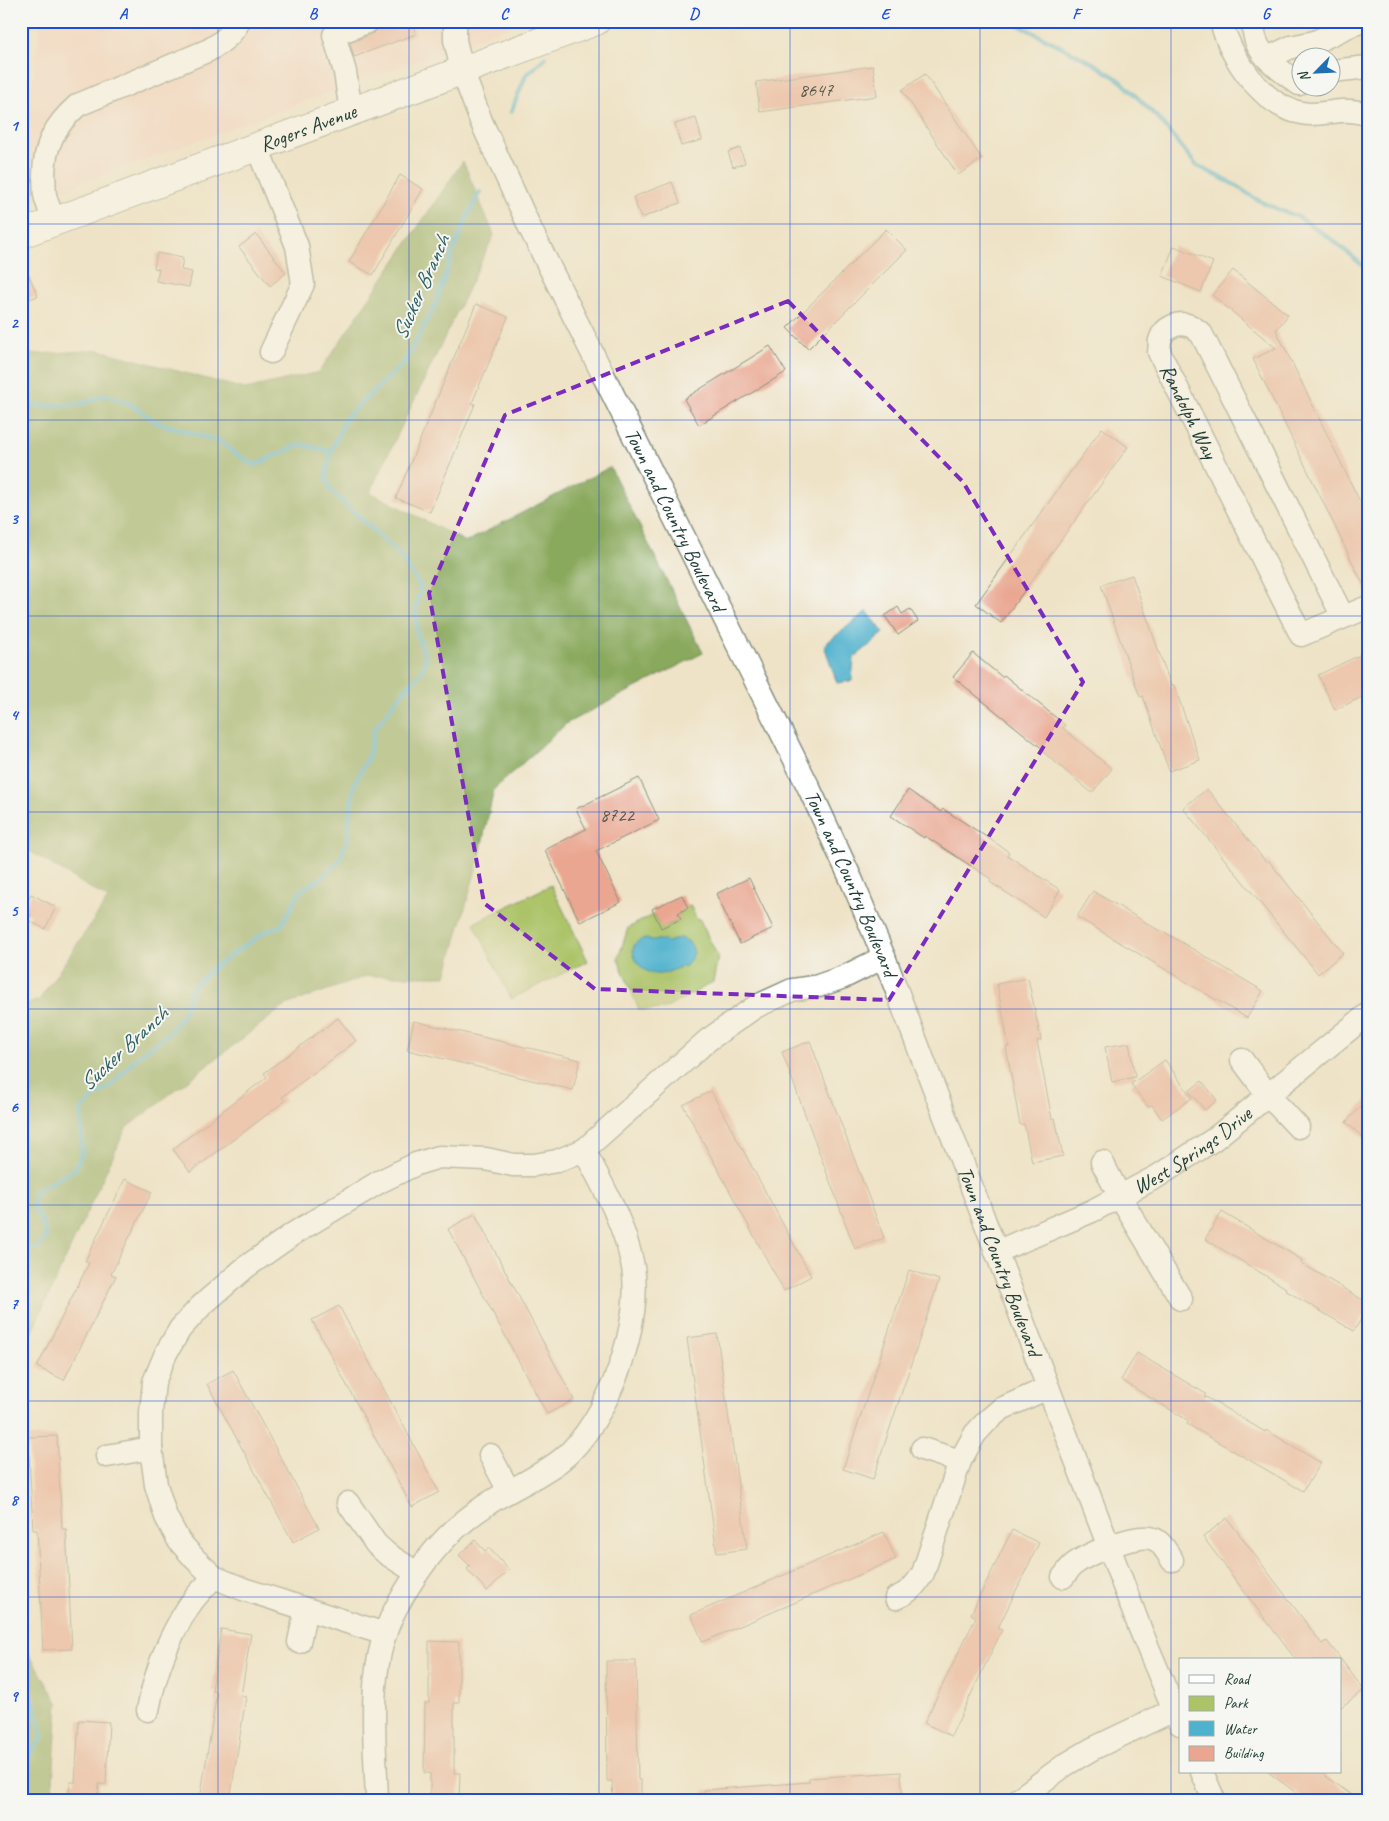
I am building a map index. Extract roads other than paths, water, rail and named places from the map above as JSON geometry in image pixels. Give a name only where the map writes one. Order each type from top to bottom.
[{"type":"main road","name":"Rogers Avenue","points":[[21,234],[596,21]]},
{"type":"street","points":[[54,221],[45,195],[44,170],[47,150],[54,131],[64,117],[78,105],[209,50],[224,41],[239,21]]},
{"type":"street","points":[[352,112],[345,72],[334,35],[369,21]]},
{"type":"street","name":"Town and Country Boulevard","points":[[455,21],[455,40],[462,70],[482,121],[531,230],[809,788],[852,881],[884,957],[1141,1630],[1177,1717]]},
{"type":"street","points":[[1221,21],[1224,32],[1235,54],[1256,86],[1271,100],[1303,114],[1347,111],[1368,114]]},
{"type":"street","points":[[1254,21],[1254,34],[1262,51],[1274,66],[1292,78]]},
{"type":"street","points":[[1268,58],[1291,48],[1315,42],[1351,25],[1365,21]]},
{"type":"street","points":[[1342,70],[1368,68]]},
{"type":"street","points":[[1280,105],[1292,92]]},
{"type":"street","points":[[257,147],[297,246],[303,284],[271,352]]},
{"type":"street","name":"Randolph Way","points":[[1343,617],[1200,333],[1191,326],[1182,324],[1173,326],[1165,331],[1160,340],[1160,352],[1302,635],[1343,617],[1368,606]]},
{"type":"street","points":[[385,1634],[243,1590],[214,1576],[195,1560],[179,1541],[166,1517],[156,1485],[151,1448],[150,1412],[154,1382],[166,1353],[180,1329],[201,1306],[246,1267],[293,1234],[379,1182],[416,1164],[439,1157],[464,1157],[486,1159],[513,1165],[534,1165],[557,1161],[584,1150],[708,1040],[755,1007],[792,990],[818,986],[844,977],[884,957]]},
{"type":"street","name":"West Springs Drive","points":[[996,1252],[1092,1211],[1158,1176],[1213,1140],[1368,1014]]},
{"type":"street","points":[[1242,1060],[1268,1095],[1298,1127]]},
{"type":"street","points":[[377,1800],[374,1707],[377,1672],[385,1634],[396,1609],[417,1573],[438,1544],[463,1522],[509,1491],[539,1476],[563,1458],[586,1433],[604,1405],[620,1366],[629,1334],[634,1299],[633,1264],[620,1222],[584,1150]]},
{"type":"street","points":[[1102,1162],[1120,1197],[1181,1299]]},
{"type":"street","points":[[896,1598],[907,1594],[915,1587],[923,1573],[960,1461],[975,1434],[1001,1409],[1048,1388]]},
{"type":"street","points":[[106,1456],[151,1448]]},
{"type":"street","points":[[922,1449],[960,1461]]},
{"type":"street","points":[[490,1455],[509,1491]]},
{"type":"street","points":[[348,1503],[376,1544],[387,1554],[417,1573]]},
{"type":"street","points":[[1064,1577],[1072,1566],[1083,1559],[1134,1539],[1155,1539],[1172,1560]]},
{"type":"street","points":[[148,1710],[160,1661],[174,1632],[190,1605],[214,1576]]},
{"type":"street","points":[[299,1642],[306,1609]]},
{"type":"street","points":[[1016,1800],[1065,1765],[1092,1749],[1177,1717]]},
{"type":"street","points":[[1203,1774],[1214,1800]]},
{"type":"water","points":[[867,611],[884,633],[854,658],[852,681],[837,683],[824,645]]},
{"type":"water","points":[[680,938],[688,941],[694,953],[687,965],[661,974],[652,973],[639,965],[635,958],[634,946],[638,941],[645,939],[668,942]]},
{"type":"waterway","points":[[1011,21],[1093,63],[1121,81],[1158,118],[1196,165],[1235,185],[1256,199],[1299,217],[1334,241],[1368,270]]},
{"type":"waterway","name":"Sucker Branch","points":[[511,112],[526,75],[545,58]]},
{"type":"waterway","name":"Sucker Branch","points":[[21,1254],[40,1246],[46,1237],[43,1224],[33,1207],[34,1192],[75,1169],[82,1153],[81,1110],[94,1097],[112,1085],[136,1058],[169,1033],[183,1015],[191,989],[214,967],[265,932],[281,926],[301,890],[320,879],[339,861],[348,838],[349,817],[355,782],[368,758],[375,728],[422,671],[426,658],[417,634],[416,608],[421,587],[399,554],[330,490],[326,476],[331,452],[346,417],[404,363],[434,308],[454,249],[480,192]]},
{"type":"waterway","points":[[21,404],[45,406],[82,404],[106,395],[131,404],[156,422],[221,442],[237,455],[255,465],[300,444],[328,451]]},
{"type":"waterway","name":"Sucker Branch","points":[[21,1674],[35,1705],[42,1738],[28,1756],[21,1761]]}]
